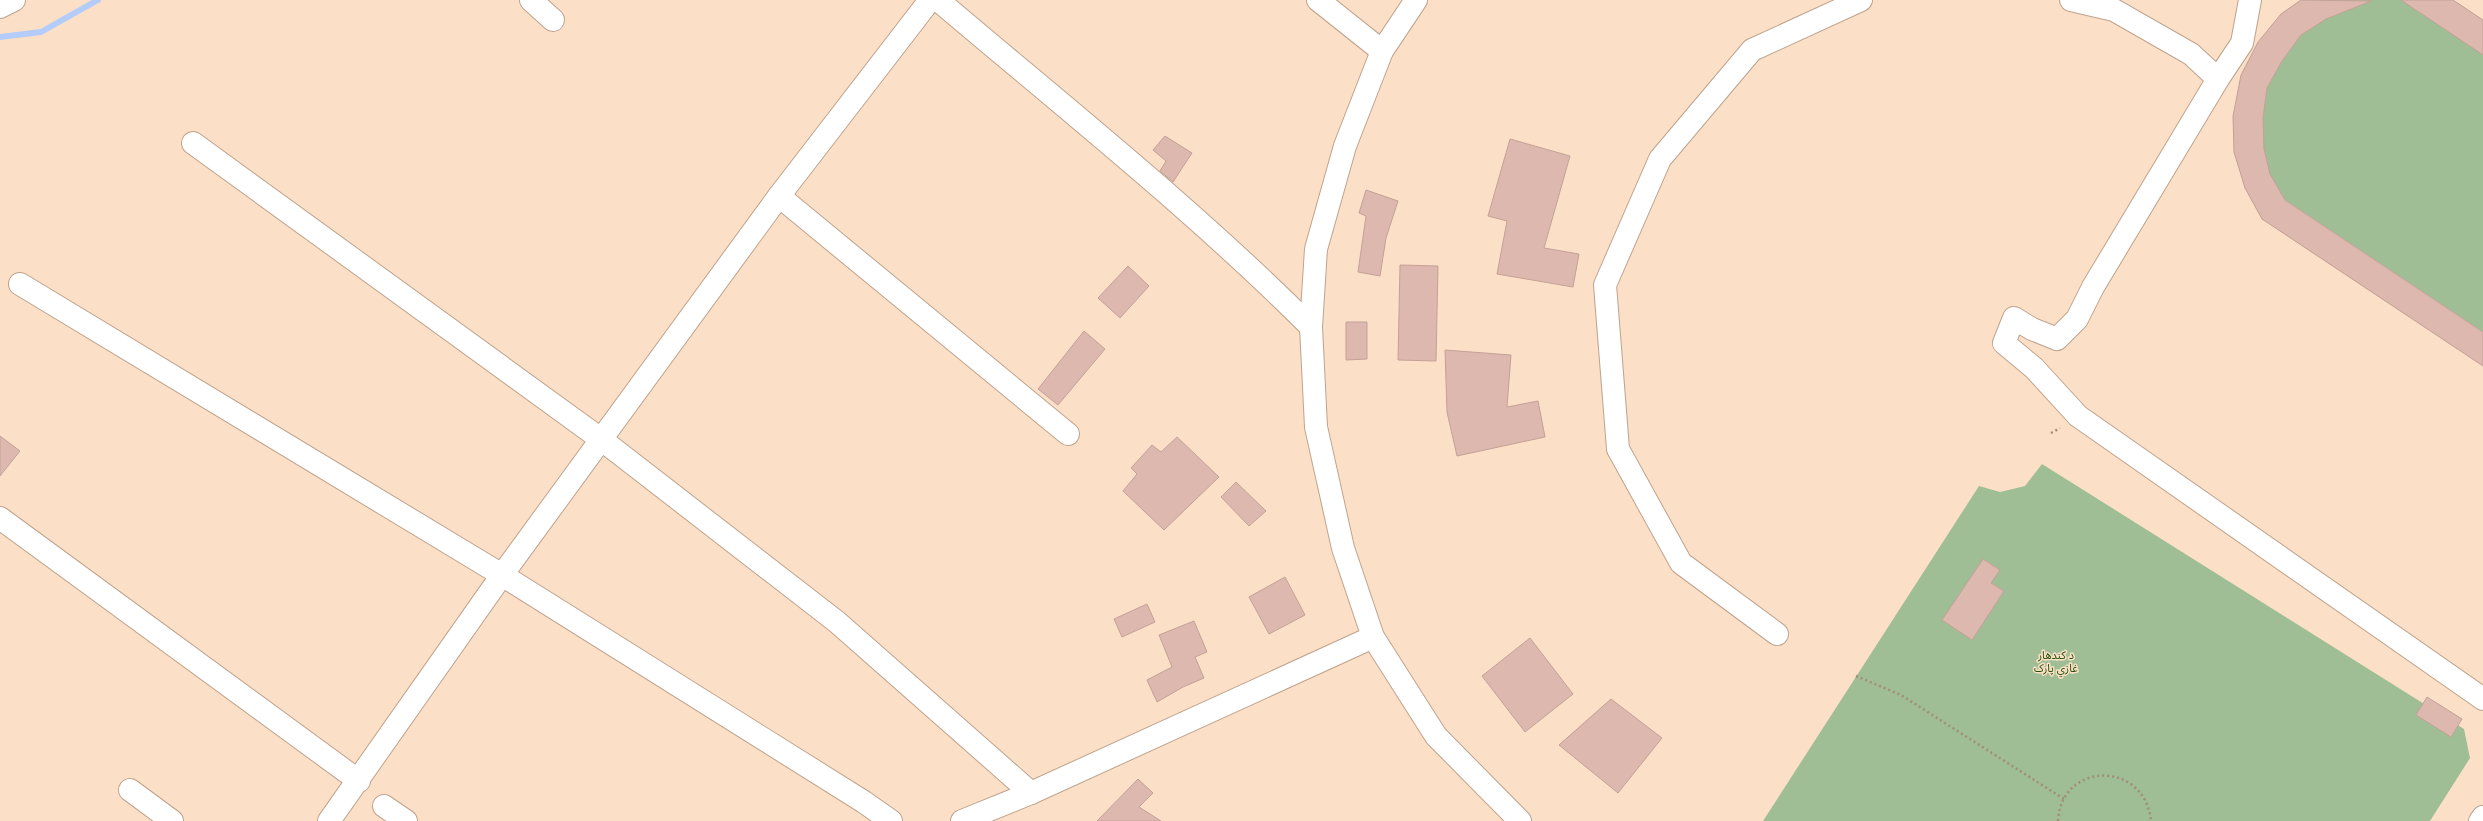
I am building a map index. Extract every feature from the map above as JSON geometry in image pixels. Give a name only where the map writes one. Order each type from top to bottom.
[{"type":"main road","points":[[0,7],[14,0]]},
{"type":"main road","points":[[531,0],[553,20]]},
{"type":"main road","points":[[329,821],[359,781],[502,575],[779,196],[930,0]]},
{"type":"main road","points":[[938,0],[1165,192],[1260,275],[1311,327]]},
{"type":"main road","points":[[1318,0],[1382,51]]},
{"type":"main road","points":[[1416,0],[1382,51],[1345,146],[1316,249],[1311,327],[1316,427],[1343,548],[1373,637],[1436,736],[1520,821]]},
{"type":"main road","points":[[1777,634],[1682,563],[1618,449],[1605,285],[1660,159],[1752,50],[1861,0]]},
{"type":"main road","points":[[2071,0],[2114,10],[2191,54],[2218,79]]},
{"type":"main road","points":[[2250,0],[2242,43],[2218,79],[2093,287],[2077,320],[2057,339],[2032,329],[2014,318],[2004,343],[2034,368],[2078,416],[2483,699]]},
{"type":"main road","points":[[193,143],[602,440],[837,622],[1031,793]]},
{"type":"main road","points":[[779,196],[1068,434]]},
{"type":"main road","points":[[20,284],[502,575],[864,802],[890,821]]},
{"type":"main road","points":[[0,518],[359,781]]},
{"type":"main road","points":[[962,821],[1031,793],[1373,637]]},
{"type":"main road","points":[[130,790],[172,821]]},
{"type":"main road","points":[[384,806],[406,821]]},
{"type":"main road","points":[[2480,821],[2483,817]]},
{"type":"path","points":[[1856,676],[1901,695],[2064,799]]},
{"type":"path","points":[[2058,821],[2064,799],[2074,787],[2087,778],[2102,775],[2118,777],[2132,784],[2143,795],[2150,809],[2151,821]]},
{"type":"green space","points":[[2301,0],[2453,0],[2483,20],[2483,366],[2262,219],[2245,188],[2234,152],[2281,14]]},
{"type":"green space","name":"د کندهار غازي پارک","points":[[2042,464],[2464,729],[2470,758],[2430,821],[1763,821],[1979,486],[2000,492],[2025,486]]},
{"type":"building","points":[[2301,0],[2371,1],[2326,19],[2301,35],[2282,61],[2267,88],[2263,118],[2264,149],[2270,174],[2285,200],[2483,332],[2483,366],[2262,219],[2245,188],[2234,152],[2233,116],[2241,75],[2258,42],[2281,14]]},
{"type":"building","points":[[2401,0],[2453,0],[2483,20],[2483,55]]},
{"type":"building","points":[[1165,136],[1192,153],[1173,182],[1160,171],[1166,161],[1153,150]]},
{"type":"building","points":[[1510,139],[1570,156],[1544,248],[1579,254],[1573,287],[1497,274],[1507,221],[1488,216]]},
{"type":"building","points":[[1366,190],[1398,201],[1386,238],[1380,276],[1358,272],[1366,216],[1359,213]]},
{"type":"building","points":[[1400,265],[1438,266],[1436,361],[1398,360]]},
{"type":"building","points":[[1128,266],[1149,286],[1120,318],[1098,298]]},
{"type":"building","points":[[1346,322],[1367,322],[1367,359],[1346,360]]},
{"type":"building","points":[[1084,331],[1105,349],[1058,405],[1038,389]]},
{"type":"building","points":[[1445,350],[1511,355],[1507,407],[1538,401],[1545,437],[1457,456],[1447,412]]},
{"type":"building","points":[[0,436],[20,451],[0,476]]},
{"type":"building","points":[[1177,437],[1219,477],[1164,530],[1123,491],[1137,474],[1131,468],[1152,445],[1161,452]]},
{"type":"building","points":[[1236,482],[1266,511],[1249,526],[1221,497]]},
{"type":"building","points":[[1983,559],[2000,570],[1991,583],[2004,591],[1972,640],[1942,620]]},
{"type":"building","points":[[1285,577],[1305,615],[1269,634],[1249,597]]},
{"type":"building","points":[[1147,604],[1155,622],[1122,637],[1114,619]]},
{"type":"building","points":[[1194,621],[1207,652],[1195,657],[1204,678],[1183,687],[1157,702],[1147,680],[1172,667],[1159,635]]},
{"type":"building","points":[[1530,638],[1573,694],[1525,732],[1482,676]]},
{"type":"building","points":[[2427,697],[2462,719],[2451,737],[2416,715]]},
{"type":"building","points":[[1611,699],[1662,738],[1618,793],[1559,745]]},
{"type":"building","points":[[1138,779],[1153,793],[1139,807],[1161,821],[1097,821]]},
{"type":"waterway","points":[[0,37],[41,32],[98,0]]}]
